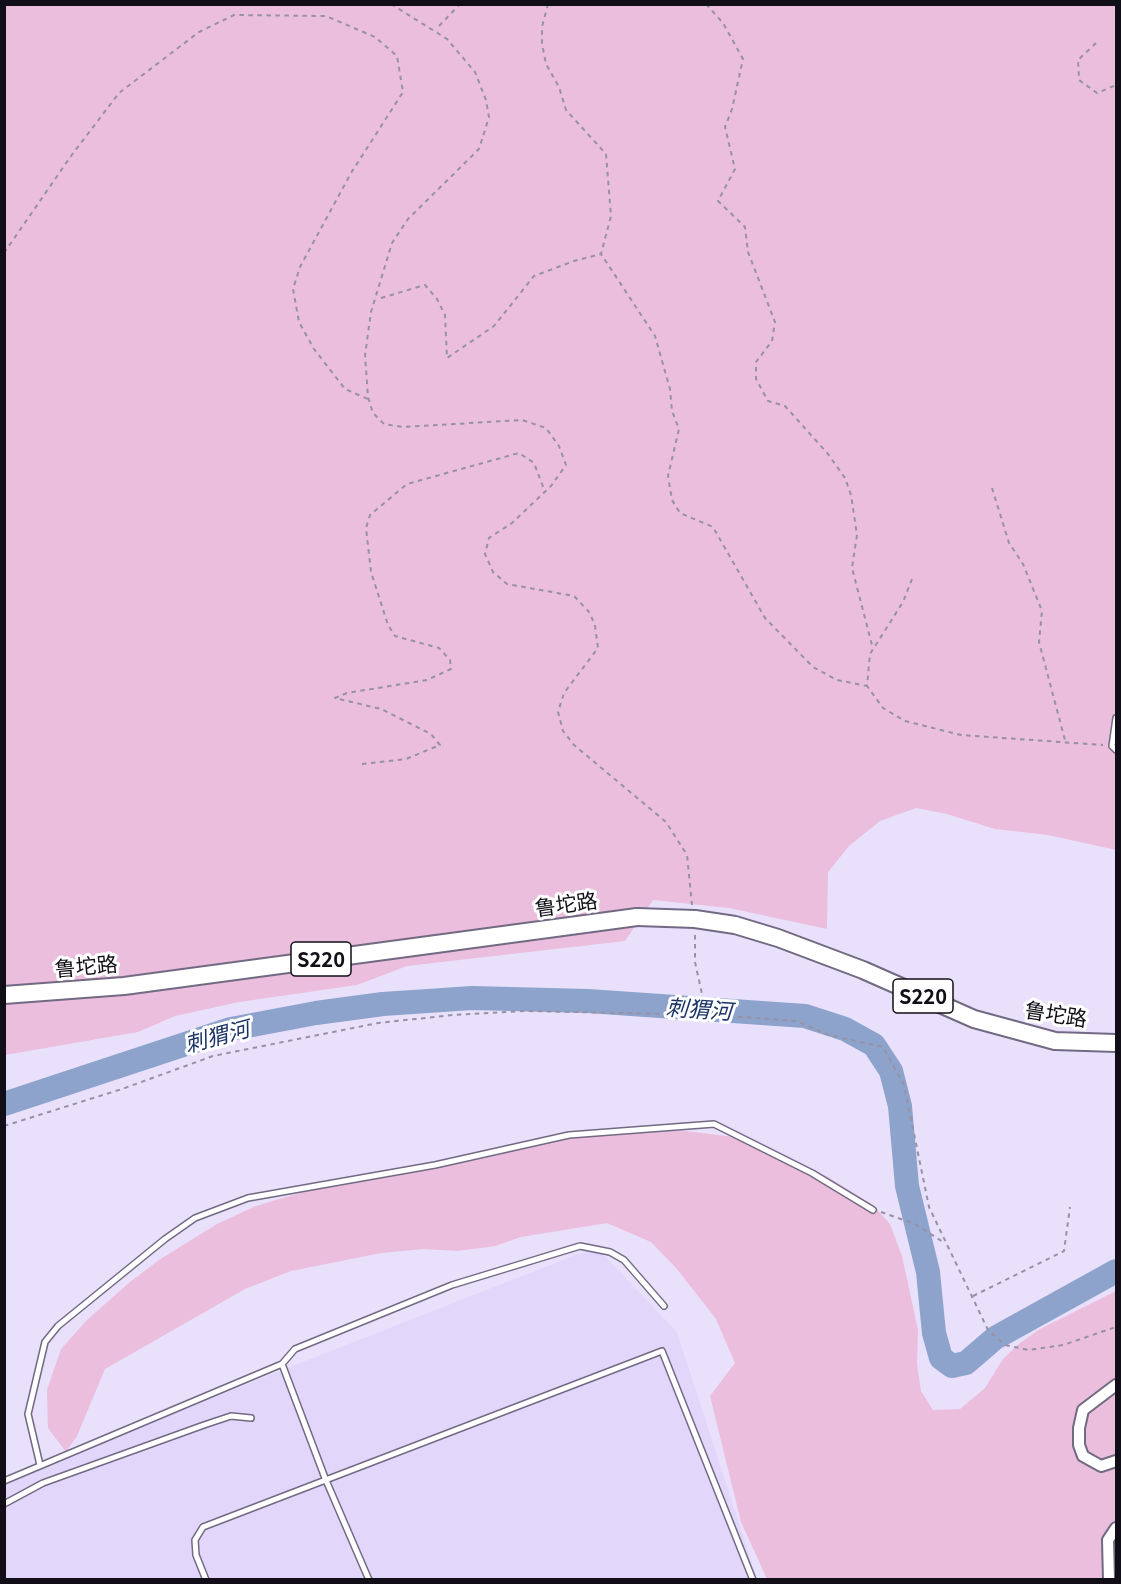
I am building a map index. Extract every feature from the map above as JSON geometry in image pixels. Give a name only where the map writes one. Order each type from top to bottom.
[{"type":"main road","name":"鲁坨路","points":[[4,995],[124,986],[637,917],[695,919],[735,925],[778,938],[863,970],[974,1018],[1055,1041],[1116,1043]]},
{"type":"street","points":[[1116,1385],[1083,1410],[1079,1436],[1083,1456],[1101,1466],[1116,1461]]},
{"type":"street","points":[[1109,1580],[1108,1540],[1116,1528]]},
{"type":"lane","points":[[1114,748],[1116,718]]},
{"type":"lane","points":[[40,1465],[28,1414],[45,1342],[58,1326],[172,1234],[195,1218],[248,1198],[435,1165],[569,1135],[714,1124],[812,1173],[873,1210]]},
{"type":"lane","points":[[4,1481],[282,1364],[295,1349],[452,1286],[580,1246],[610,1252],[624,1260],[664,1306]]},
{"type":"lane","points":[[206,1580],[196,1556],[195,1540],[203,1527],[325,1478],[662,1351],[753,1580]]},
{"type":"lane","points":[[282,1364],[325,1478],[369,1580]]},
{"type":"lane","points":[[4,1504],[43,1483],[204,1425],[231,1416],[251,1418]]},
{"type":"path","points":[[391,4],[447,39],[475,72],[486,100],[489,117],[479,148],[408,219],[392,243],[371,312],[365,355],[368,399],[374,413],[384,424],[403,427],[522,420],[546,428],[559,446],[566,465],[545,492],[512,523],[489,538],[486,554],[493,573],[507,584],[574,596],[590,613],[598,648],[564,693],[558,712],[563,731],[574,745],[666,822],[687,855],[693,909]]},
{"type":"path","points":[[439,26],[460,4]]},
{"type":"path","points":[[548,4],[542,27],[542,44],[546,64],[559,87],[566,110],[606,154],[611,216],[602,254],[655,336],[670,389],[672,411],[679,429],[668,476],[672,500],[680,513],[713,527],[765,618],[813,667],[837,680],[867,686]]},
{"type":"path","points":[[706,4],[723,23],[743,59],[732,109],[725,126],[735,169],[718,201],[745,226],[748,252],[775,322],[772,341],[756,362],[756,379],[768,401],[785,406],[828,454],[845,478],[851,495],[856,535],[852,568],[873,649]]},
{"type":"path","points":[[4,253],[71,156],[119,93],[199,32],[234,15],[327,16],[375,37],[397,56],[403,92],[351,173],[300,267],[293,289],[299,321],[314,349],[345,389],[368,399]]},
{"type":"path","points":[[1096,43],[1078,60],[1079,80],[1097,93],[1116,85]]},
{"type":"path","points":[[381,298],[425,285],[437,299],[445,315],[447,357],[494,326],[534,276],[574,261],[602,254]]},
{"type":"path","points":[[362,764],[406,759],[440,745],[431,734],[381,709],[335,698],[347,693],[427,680],[451,669],[450,660],[439,648],[395,636],[388,626],[371,572],[366,528],[370,515],[407,484],[519,453],[534,463],[545,492]]},
{"type":"path","points":[[992,488],[1009,543],[1023,564],[1042,611],[1039,642],[1066,744]]},
{"type":"path","points":[[912,579],[903,602],[870,654],[867,686],[883,708],[904,721],[962,735],[1114,748]]},
{"type":"path","points":[[695,930],[695,962],[704,1003],[715,1015]]},
{"type":"path","points":[[4,1126],[122,1089],[213,1056],[378,1023],[453,1015],[525,1011],[715,1015],[796,1021],[829,1035],[883,1047],[904,1085],[929,1207],[988,1330],[1005,1345],[1029,1350],[1063,1345],[1116,1327]]},
{"type":"path","points":[[973,1296],[1064,1251],[1070,1207]]},
{"type":"path","points":[[873,1210],[915,1224],[946,1244]]},
{"type":"shaded area","points":[[5,5],[1116,5],[1116,850],[1048,835],[995,829],[947,814],[916,808],[880,821],[849,846],[828,872],[827,929],[729,908],[653,900],[625,941],[407,966],[357,985],[239,1002],[175,1016],[138,1032],[5,1055]]},
{"type":"shaded area","points":[[606,1129],[686,1131],[734,1137],[828,1177],[873,1205],[890,1224],[902,1256],[918,1330],[917,1364],[921,1391],[933,1410],[960,1409],[985,1388],[1003,1359],[1020,1343],[1040,1329],[1116,1291],[1116,1579],[767,1579],[741,1522],[710,1396],[735,1363],[716,1319],[677,1269],[651,1242],[607,1223],[521,1237],[495,1246],[458,1251],[423,1249],[381,1253],[291,1271],[245,1289],[105,1369],[77,1436],[66,1452],[48,1428],[47,1390],[61,1349],[87,1320],[130,1282],[159,1260],[217,1224],[256,1206],[303,1192],[503,1154],[560,1137]]},
{"type":"shaded area","points":[[596,1247],[677,1332],[757,1579],[5,1580],[5,1479]]},
{"type":"waterway","name":"刺猬河","points":[[4,1104],[231,1029],[316,1013],[383,1004],[472,998],[588,1001],[805,1016],[845,1029],[874,1045],[891,1071],[900,1106],[907,1186],[928,1272],[934,1333],[941,1358],[952,1366],[966,1363],[995,1338],[1116,1271]]}]
